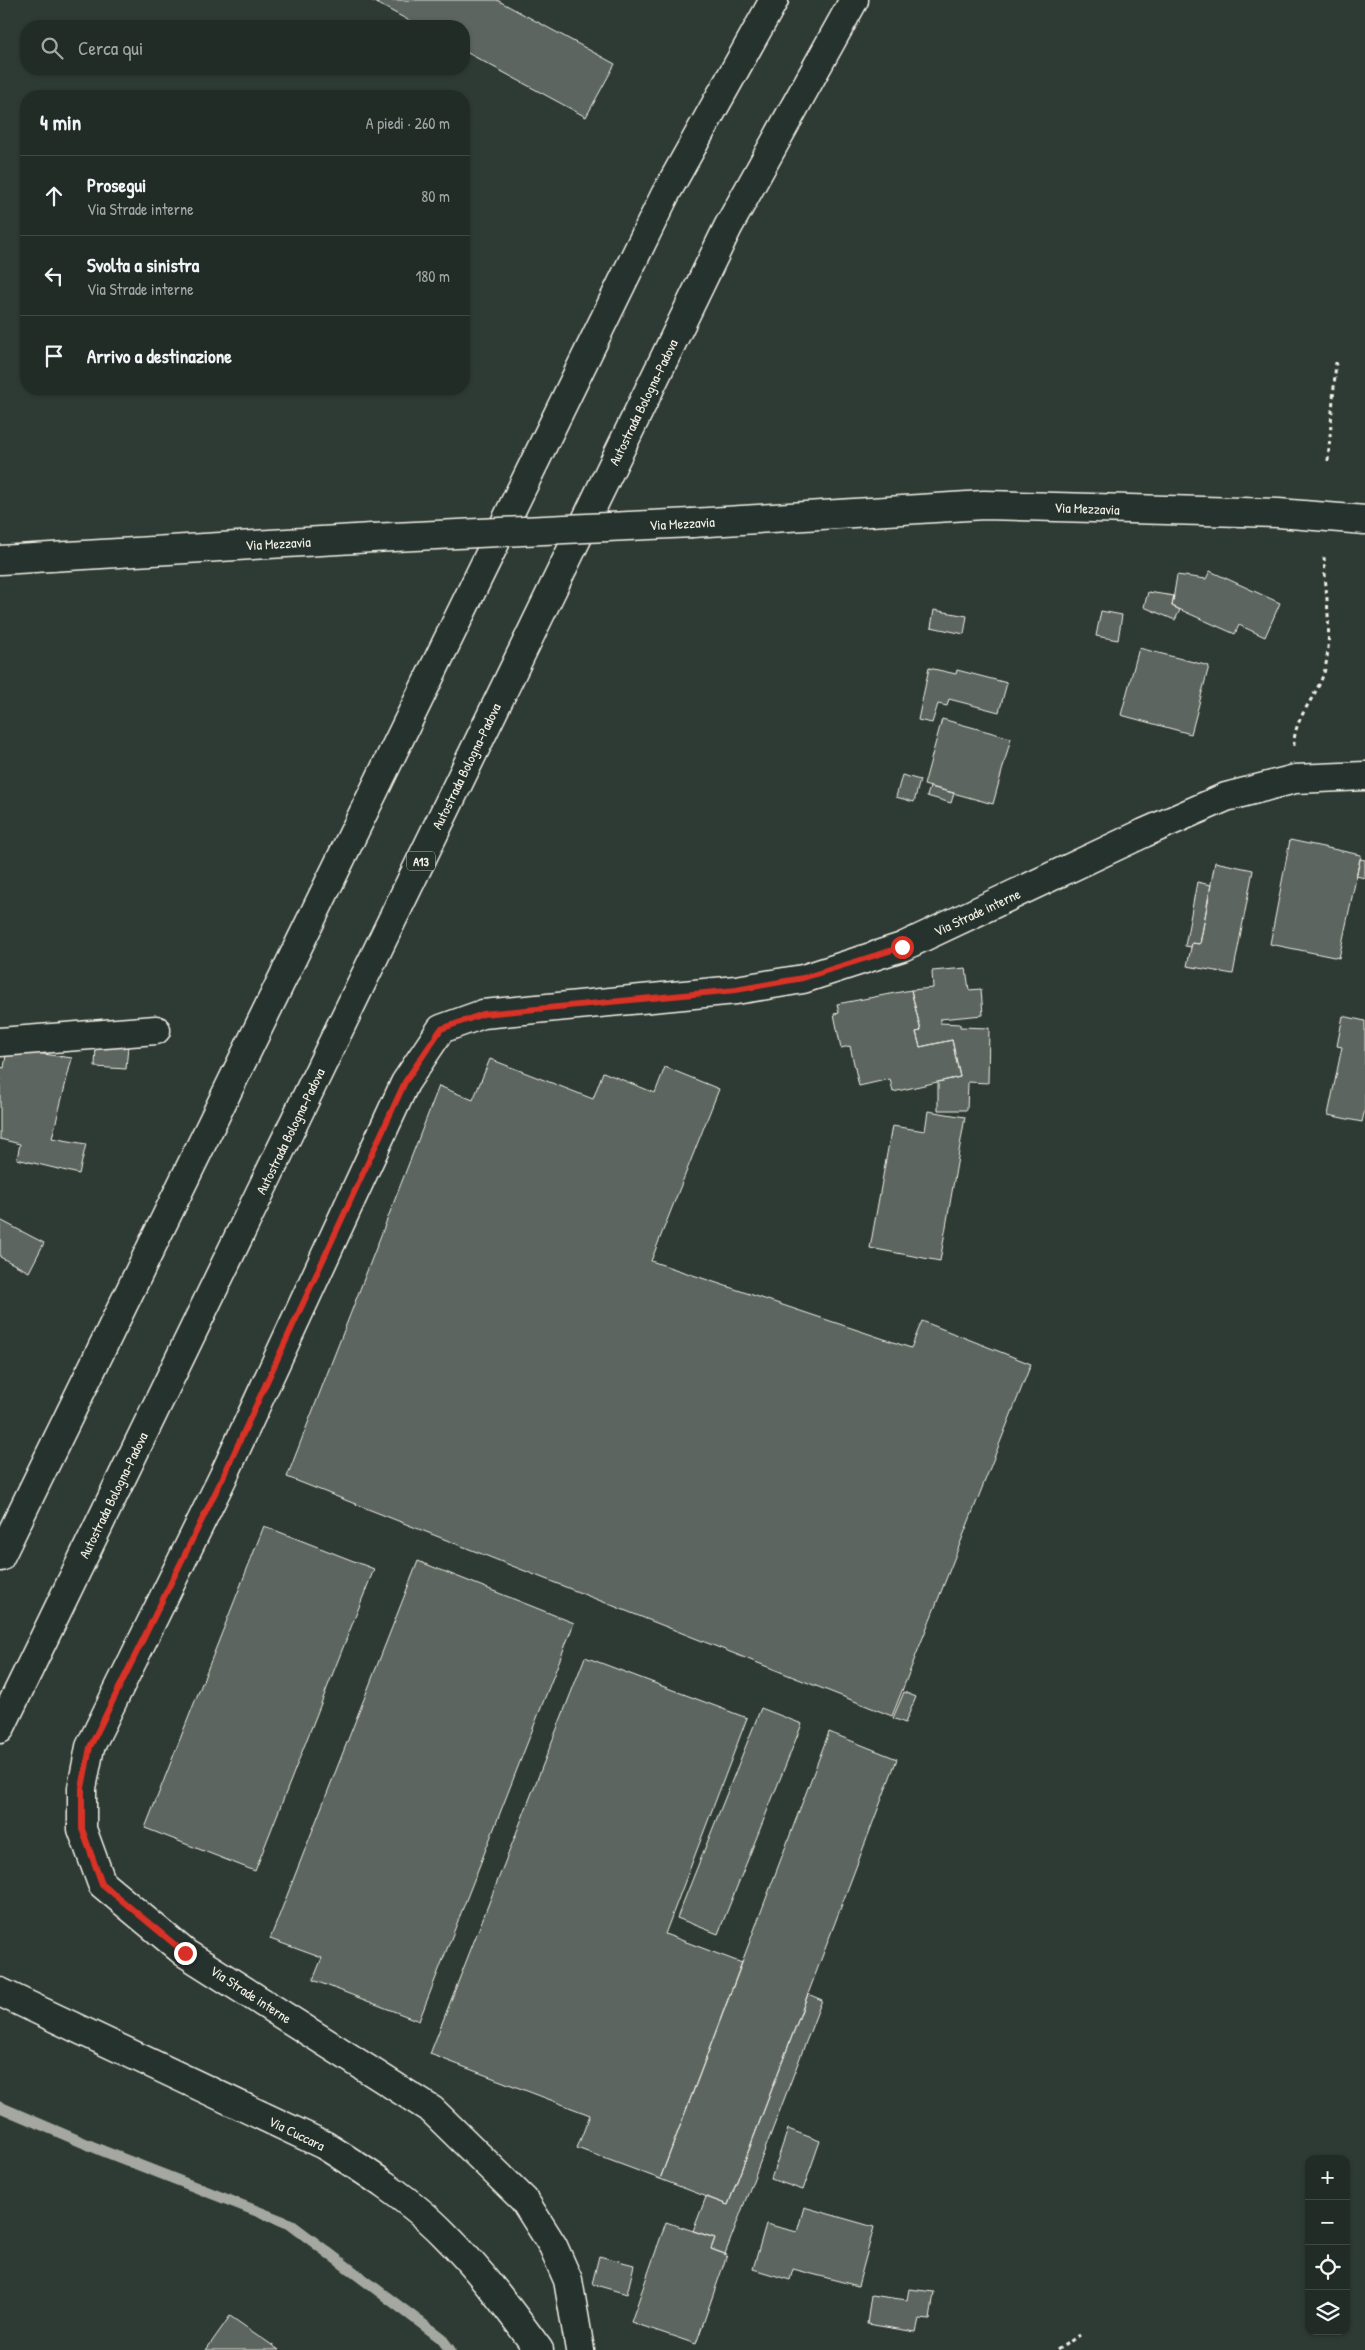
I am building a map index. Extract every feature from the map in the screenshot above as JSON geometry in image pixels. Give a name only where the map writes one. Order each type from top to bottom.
[{"type":"main road","points":[[0,1557],[665,195],[774,0]]},
{"type":"main road","name":"Autostrada Bologna-Padova","points":[[0,1729],[728,226],[854,0]]},
{"type":"main road","name":"Via Mezzavia","points":[[0,560],[372,538],[692,523],[984,505],[1278,513],[1365,520]]},
{"type":"main road","name":"Via Strade interne","points":[[580,2350],[568,2280],[553,2246],[524,2200],[432,2110],[185,1953],[102,1884],[82,1829],[82,1788],[90,1747],[223,1477],[405,1082],[441,1029],[483,1014],[736,990],[803,978],[902,947],[1144,833],[1226,797],[1295,779],[1365,776]]},
{"type":"main road","points":[[0,1042],[156,1030]]},
{"type":"main road","name":"Via Cuccara","points":[[0,1992],[324,2145],[372,2176],[443,2233],[492,2286],[539,2350]]},
{"type":"path","points":[[1328,461],[1336,362]]},
{"type":"path","points":[[1295,779],[1294,736],[1301,716],[1316,693],[1325,670],[1328,650],[1324,555]]},
{"type":"path","points":[[1057,2350],[1080,2335]]},
{"type":"building","points":[[371,0],[497,0],[615,64],[586,117],[470,54],[470,20],[408,20]]},
{"type":"building","points":[[1210,571],[1280,603],[1265,637],[1239,625],[1235,634],[1172,606],[1177,575],[1206,579]]},
{"type":"building","points":[[1148,592],[1174,596],[1172,606],[1180,610],[1175,620],[1144,607]]},
{"type":"building","points":[[934,610],[967,616],[964,634],[931,627]]},
{"type":"building","points":[[1101,611],[1122,615],[1118,640],[1096,636]]},
{"type":"building","points":[[1139,648],[1209,666],[1191,734],[1121,715]]},
{"type":"building","points":[[929,668],[956,674],[957,670],[1007,683],[999,712],[949,699],[947,706],[938,704],[932,723],[918,720]]},
{"type":"building","points":[[942,719],[1011,738],[993,804],[924,785]]},
{"type":"building","points":[[902,775],[920,780],[914,802],[896,797]]},
{"type":"building","points":[[930,787],[954,793],[951,803],[927,796]]},
{"type":"building","points":[[1290,840],[1361,855],[1339,958],[1270,944]]},
{"type":"building","points":[[1360,859],[1365,860],[1365,878],[1356,876]]},
{"type":"building","points":[[1215,862],[1253,870],[1233,974],[1187,966],[1192,943],[1200,944]]},
{"type":"building","points":[[1197,882],[1211,885],[1200,944],[1192,943],[1191,947],[1185,946]]},
{"type":"building","points":[[966,968],[969,990],[981,989],[983,1015],[940,1019],[940,1023],[960,1024],[960,1027],[989,1028],[988,1083],[968,1082],[967,1110],[938,1110],[938,1082],[960,1077],[952,1040],[920,1047],[916,1032],[921,1031],[911,990],[933,988],[932,971]]},
{"type":"building","points":[[911,990],[921,1031],[916,1032],[920,1047],[952,1040],[960,1077],[893,1092],[890,1079],[859,1086],[850,1046],[841,1048],[834,1014],[839,1013],[837,1004]]},
{"type":"building","points":[[1343,1016],[1365,1021],[1365,1109],[1362,1122],[1328,1115],[1342,1047],[1337,1046]]},
{"type":"building","points":[[96,1044],[128,1046],[126,1069],[95,1067]]},
{"type":"building","points":[[7,1049],[72,1058],[52,1138],[86,1144],[79,1174],[17,1159],[20,1144],[0,1139],[0,1067],[4,1068]]},
{"type":"building","points":[[490,1059],[593,1099],[603,1072],[655,1093],[665,1067],[719,1089],[651,1261],[911,1348],[922,1321],[1031,1364],[892,1716],[287,1477],[439,1086],[473,1100]]},
{"type":"building","points":[[928,1111],[965,1117],[940,1261],[870,1248],[892,1126],[925,1131]]},
{"type":"building","points":[[0,1220],[44,1243],[29,1272],[0,1257]]},
{"type":"building","points":[[264,1526],[374,1569],[255,1871],[145,1828]]},
{"type":"building","points":[[418,1561],[574,1623],[419,2021],[313,1980],[322,1958],[270,1939]]},
{"type":"building","points":[[585,1657],[747,1718],[665,1934],[742,1963],[660,2179],[577,2148],[590,2115],[430,2054]]},
{"type":"building","points":[[904,1692],[916,1697],[905,1723],[893,1718]]},
{"type":"building","points":[[761,1708],[802,1724],[718,1934],[677,1918]]},
{"type":"building","points":[[829,1732],[897,1759],[728,2205],[660,2179]]},
{"type":"building","points":[[808,1994],[822,2000],[725,2254],[711,2249],[715,2238],[693,2231],[706,2197],[728,2205]]},
{"type":"building","points":[[788,2129],[820,2141],[803,2190],[771,2179]]},
{"type":"building","points":[[804,2207],[874,2227],[858,2286],[793,2269],[790,2280],[753,2269],[766,2224],[797,2232]]},
{"type":"building","points":[[666,2222],[715,2238],[711,2249],[727,2255],[696,2344],[631,2322]]},
{"type":"building","points":[[599,2256],[634,2265],[627,2294],[592,2284]]},
{"type":"building","points":[[909,2289],[934,2292],[930,2320],[919,2319],[916,2332],[867,2324],[871,2295],[907,2300]]},
{"type":"building","points":[[230,2316],[279,2350],[206,2350]]},
{"type":"waterway","points":[[0,2107],[103,2151],[290,2224],[441,2338],[450,2350]]},
{"type":"route","points":[[185,1953],[102,1884],[82,1829],[82,1788],[90,1747],[223,1477],[405,1082],[441,1029],[483,1014],[736,990],[803,978],[902,947]]}]
